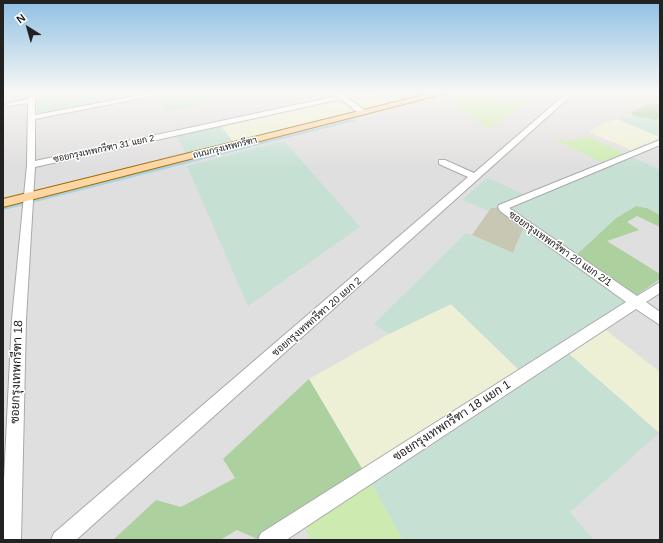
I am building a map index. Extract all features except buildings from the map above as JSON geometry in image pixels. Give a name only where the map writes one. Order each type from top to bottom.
[{"type":"main road","name":"ถนนกรุงเทพกรีฑา","points":[[3,203],[28,201],[347,117]]},
{"type":"street","name":"ซอยกรุงเทพกรีฑา 31 แยก 2","points":[[30,165],[240,117]]},
{"type":"street","name":"ซอยกรุงเทพกรีฑา 20 แยก 2","points":[[60,540],[543,117]]},
{"type":"street","name":"ซอยกรุงเทพกรีฑา 18","points":[[11,540],[19,319],[28,201],[31,118]]},
{"type":"street","name":"ซอยกรุงเทพกรีฑา 20 แยก 2/1","points":[[660,142],[503,206],[504,210],[660,319]]},
{"type":"street","points":[[442,162],[475,177]]},
{"type":"street","name":"ซอยกรุงเทพกรีฑา 18 แยก 1","points":[[268,540],[660,288]]},
{"type":"shaded area","points":[[3,117],[660,117],[660,540],[3,540]]},
{"type":"shaded area","points":[[255,117],[333,117],[233,142],[220,125]]},
{"type":"shaded area","points":[[640,117],[660,121],[660,137],[617,119]]},
{"type":"shaded area","points":[[617,119],[660,138],[631,150],[589,132],[603,123]]},
{"type":"shaded area","points":[[220,125],[233,142],[186,154],[176,135]]},
{"type":"shaded area","points":[[284,141],[360,227],[248,306],[187,166]]},
{"type":"shaded area","points":[[630,156],[660,170],[660,215],[647,208],[636,206],[616,218],[575,256],[509,210],[509,206]]},
{"type":"shaded area","points":[[487,178],[524,194],[498,207],[491,208],[489,211],[462,200]]},
{"type":"shaded area","points":[[498,207],[524,227],[513,253],[472,235],[491,208]]},
{"type":"shaded area","points":[[524,227],[621,295],[626,303],[519,370],[451,304],[389,334],[374,324],[466,233],[513,253]]},
{"type":"shaded area","points":[[451,304],[519,370],[364,472],[309,379],[389,334]]},
{"type":"shaded area","points":[[606,330],[660,372],[659,433],[569,354]]},
{"type":"shaded area","points":[[569,354],[659,433],[570,512],[594,540],[403,540],[370,481]]},
{"type":"green space","points":[[472,117],[505,117],[490,129]]},
{"type":"green space","points":[[641,117],[660,117],[656,120]]},
{"type":"green space","points":[[587,136],[625,154],[601,162],[556,140],[558,138],[568,142]]},
{"type":"green space","points":[[636,206],[647,208],[660,215],[660,227],[637,216],[627,222],[639,230],[607,241],[660,274],[660,279],[634,297],[575,256],[616,218]]},
{"type":"green space","points":[[309,379],[364,472],[257,539],[237,530],[220,540],[113,540],[156,500],[181,507],[235,478],[223,459]]},
{"type":"green space","points":[[370,481],[403,540],[310,540],[305,527]]},
{"type":"waterway","points":[[250,146],[354,120]]},
{"type":"waterway","points":[[3,209],[250,146]]},
{"type":"waterway","points":[[246,147],[250,146]]}]
